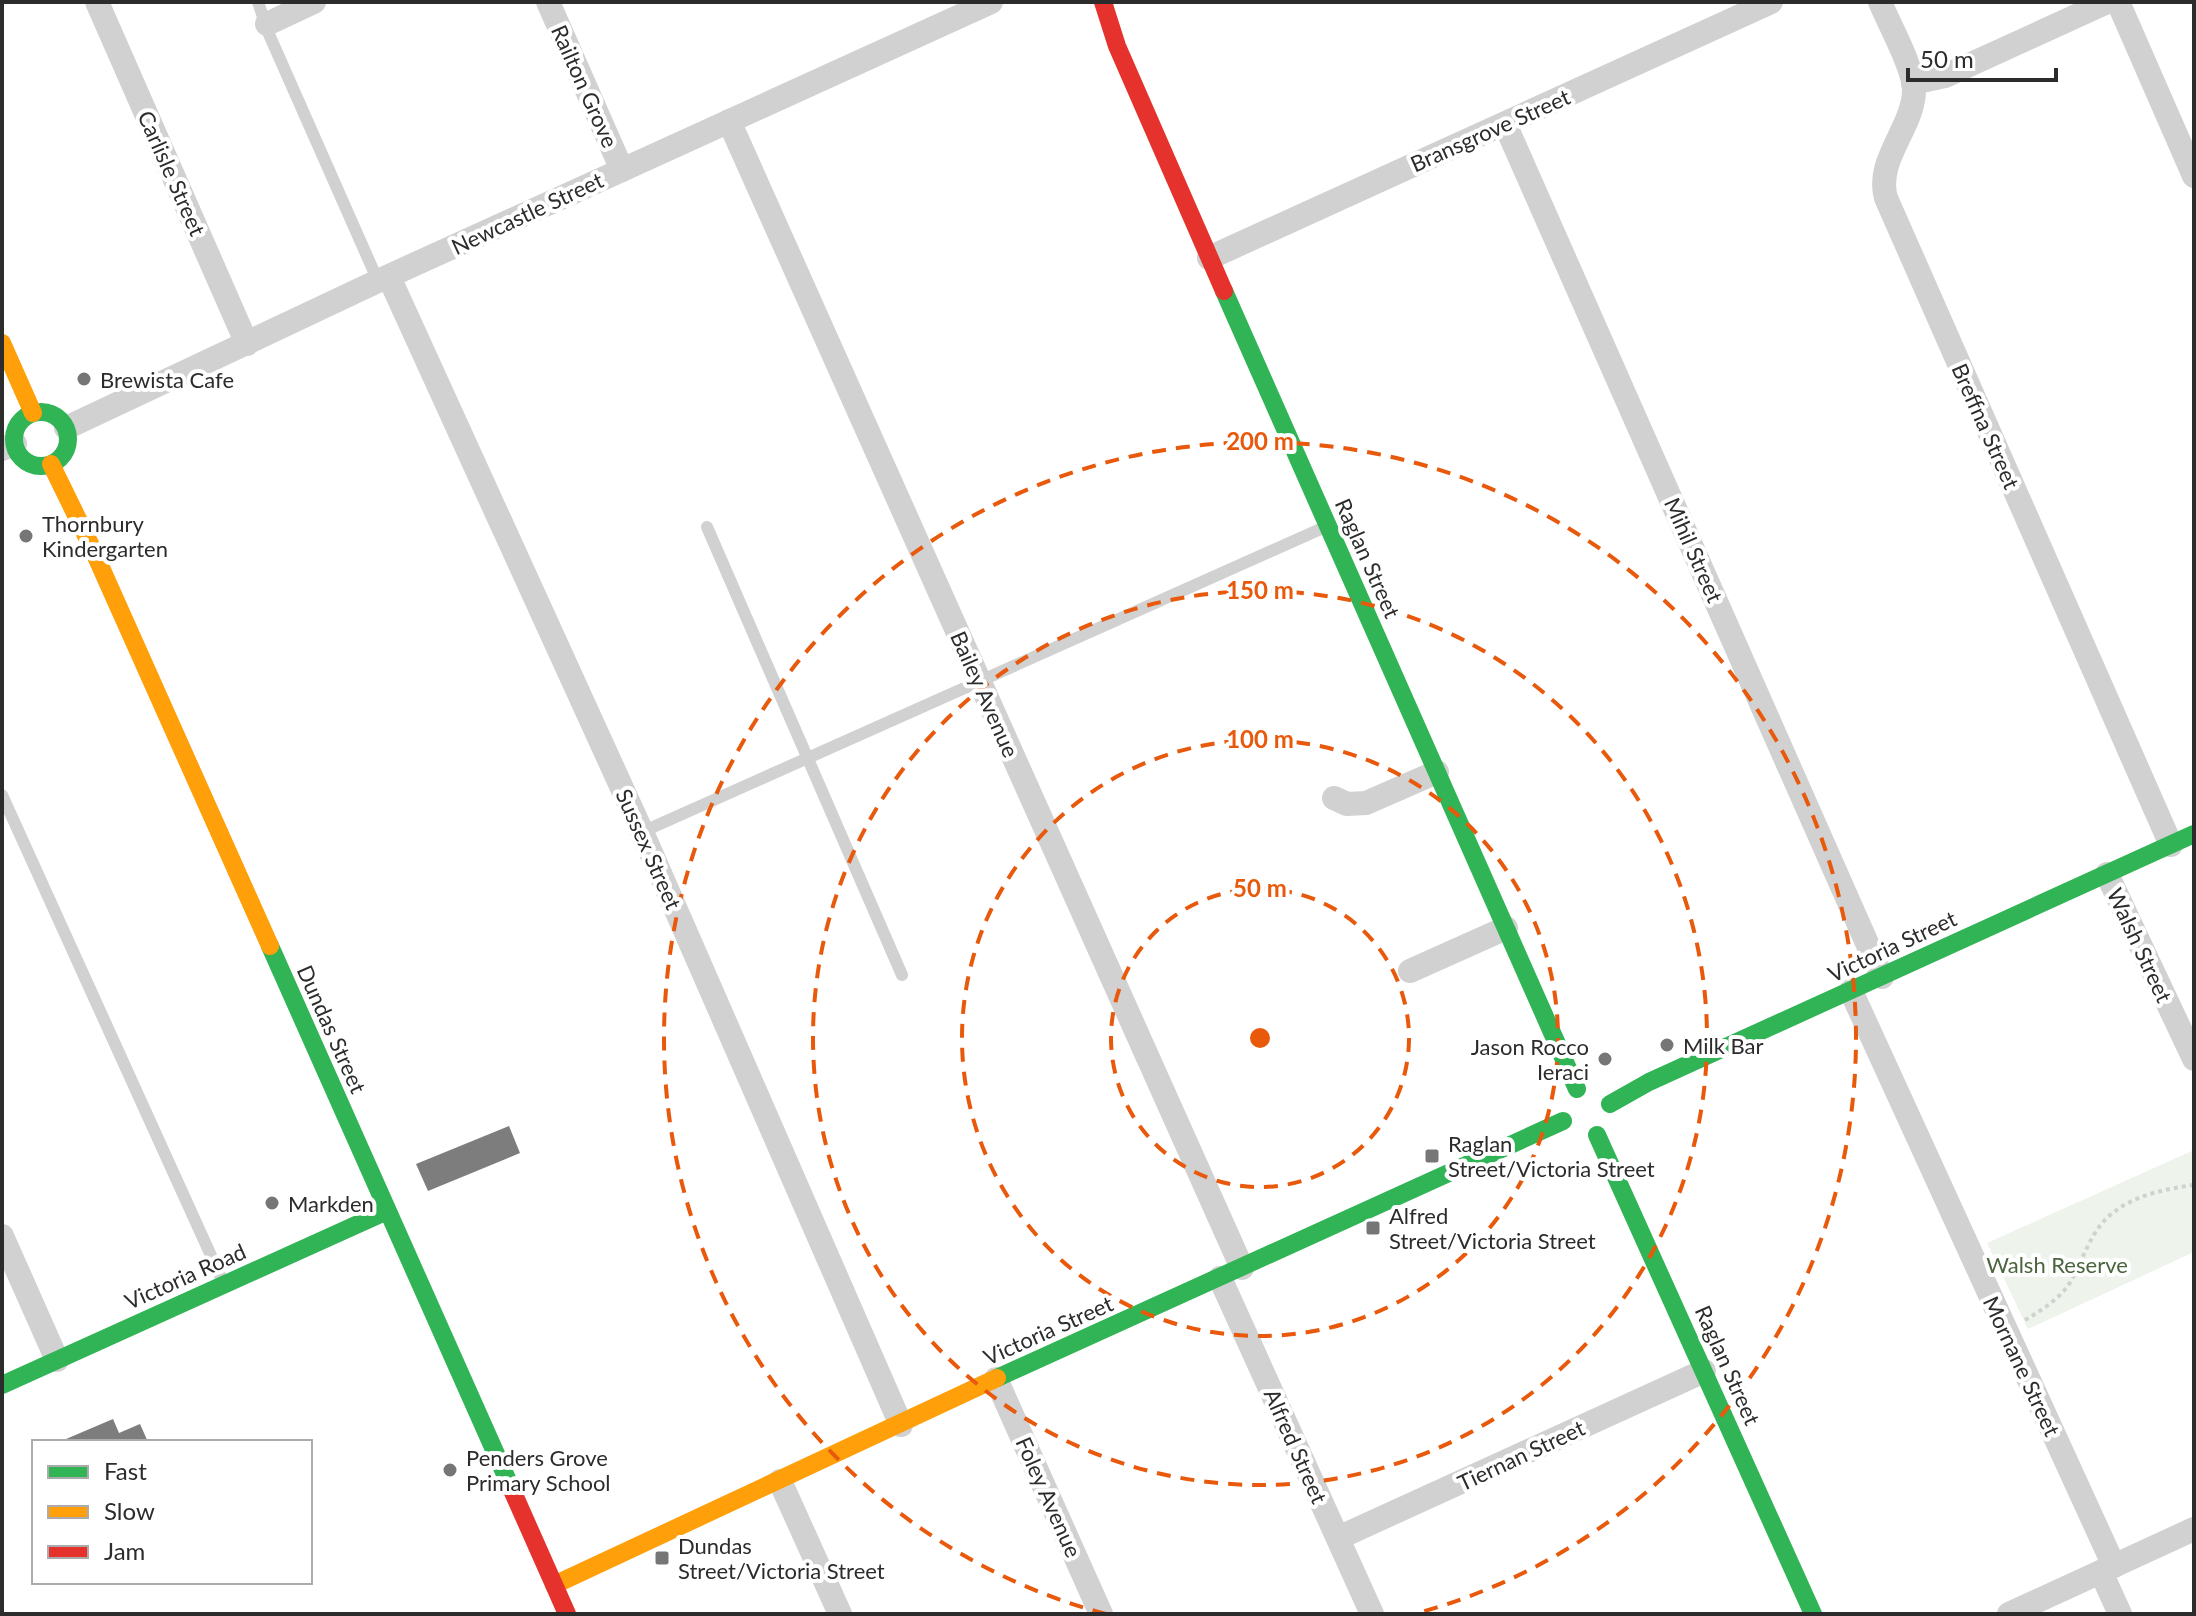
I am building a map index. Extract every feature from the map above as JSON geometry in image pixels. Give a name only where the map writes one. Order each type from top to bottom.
[{"type":"street","name":"Carlisle Street","points":[[97,2],[247,344]]},
{"type":"street","points":[[263,13],[314,2]]},
{"type":"street","name":"Railton Grove","points":[[548,2],[622,170]]},
{"type":"street","name":"Newcastle Street","points":[[66,428],[991,2]]},
{"type":"street","name":"Raglan Street","points":[[1087,2],[1117,46]]},
{"type":"street","name":"Raglan Street","points":[[1103,2],[1117,46],[1209,258],[1506,928],[1574,1117],[1704,1371],[1813,1614]]},
{"type":"street","name":"Bransgrove Street","points":[[1209,258],[1771,2]]},
{"type":"street","points":[[1880,2],[1913,83],[1945,76],[2107,2]]},
{"type":"street","points":[[2118,2],[2194,176]]},
{"type":"street","name":"Breffna Street","points":[[1913,83],[1910,108],[1884,179],[1886,198],[2171,845]]},
{"type":"street","name":"Bailey Avenue","points":[[729,121],[980,682],[1231,1273]]},
{"type":"street","name":"Mihil Street","points":[[1505,124],[1882,977]]},
{"type":"street","name":"Sussex Street","points":[[384,279],[642,832],[901,1425]]},
{"type":"street","points":[[2,343],[33,413]]},
{"type":"street","points":[[33,413],[56,416],[66,428],[68,445],[59,460],[51,464],[28,462],[8,446],[20,422],[33,413]]},
{"type":"street","name":"Dundas Street","points":[[51,464],[94,552],[567,1614]]},
{"type":"street","points":[[1334,798],[1347,804],[1366,803],[1437,772]]},
{"type":"street","name":"Victoria Street","points":[[1610,1104],[1649,1082],[2194,834]]},
{"type":"street","name":"Walsh Street","points":[[2107,874],[2194,1059]]},
{"type":"street","points":[[1410,971],[1506,928]]},
{"type":"street","name":"Mornane Street","points":[[1851,991],[2107,1569],[2120,1614]]},
{"type":"street","points":[[1596,1089],[1610,1104],[1611,1118],[1604,1131],[1574,1117],[1596,1089]]},
{"type":"street","name":"Victoria Street","points":[[554,1585],[996,1379],[1574,1117]]},
{"type":"street","name":"Victoria Road","points":[[2,1385],[387,1211]]},
{"type":"street","points":[[2,1236],[57,1360]]},
{"type":"street","name":"Alfred Street","points":[[1231,1273],[1372,1614]]},
{"type":"street","name":"Tiernan Street","points":[[1338,1538],[1704,1371]]},
{"type":"street","name":"Foley Avenue","points":[[996,1379],[1101,1614]]},
{"type":"street","points":[[780,1481],[840,1614]]},
{"type":"street","points":[[2009,1614],[2194,1529]]},
{"type":"lane","points":[[263,13],[268,32],[384,279]]},
{"type":"lane","points":[[642,832],[1328,526]]},
{"type":"lane","points":[[707,527],[902,975]]},
{"type":"lane","points":[[2,795],[224,1285]]},
{"type":"path","points":[[2025,1320],[2046,1307],[2069,1284],[2103,1222],[2145,1196],[2194,1185]]},
{"type":"green space","name":"Walsh Reserve","points":[[2194,1150],[2194,1252],[2028,1329],[1987,1243]]},
{"type":"building","points":[[509,1126],[520,1153],[428,1191],[416,1164]]},
{"type":"building","points":[[113,1419],[119,1433],[140,1424],[147,1440],[64,1440]]},
{"type":"traffic: fast","points":[[1224,291],[1577,1089]]},
{"type":"traffic: fast","points":[[41,412],[60,420],[68,439],[60,458],[41,466],[22,458],[14,439],[22,420],[41,412]]},
{"type":"traffic: fast","points":[[1610,1104],[1649,1082],[2194,834]]},
{"type":"traffic: fast","points":[[270,946],[512,1490]]},
{"type":"traffic: fast","points":[[997,1378],[1563,1121]]},
{"type":"traffic: fast","points":[[1597,1135],[1813,1614]]},
{"type":"traffic: fast","points":[[2,1385],[387,1211]]},
{"type":"traffic: slow","points":[[2,343],[33,413]]},
{"type":"traffic: slow","points":[[51,464],[94,552],[270,946]]},
{"type":"traffic: slow","points":[[554,1585],[997,1378]]},
{"type":"traffic: jam","points":[[1103,2],[1117,46],[1224,291]]},
{"type":"traffic: jam","points":[[512,1490],[567,1614]]},
{"type":"place","name":"Brewista Cafe","points":[[84,379]]},
{"type":"place","name":"Thornbury Kindergarten","points":[[26,536]]},
{"type":"place","name":"Milk Bar","points":[[1667,1045]]},
{"type":"place","name":"Jason Rocco Ieraci","points":[[1605,1059]]},
{"type":"place","name":"Raglan Street/Victoria Street","points":[[1432,1156]]},
{"type":"place","name":"Markden","points":[[272,1203]]},
{"type":"place","name":"Alfred Street/Victoria Street","points":[[1373,1228]]},
{"type":"place","name":"Penders Grove Primary School","points":[[450,1470]]},
{"type":"place","name":"Dundas Street/Victoria Street","points":[[662,1558]]}]
